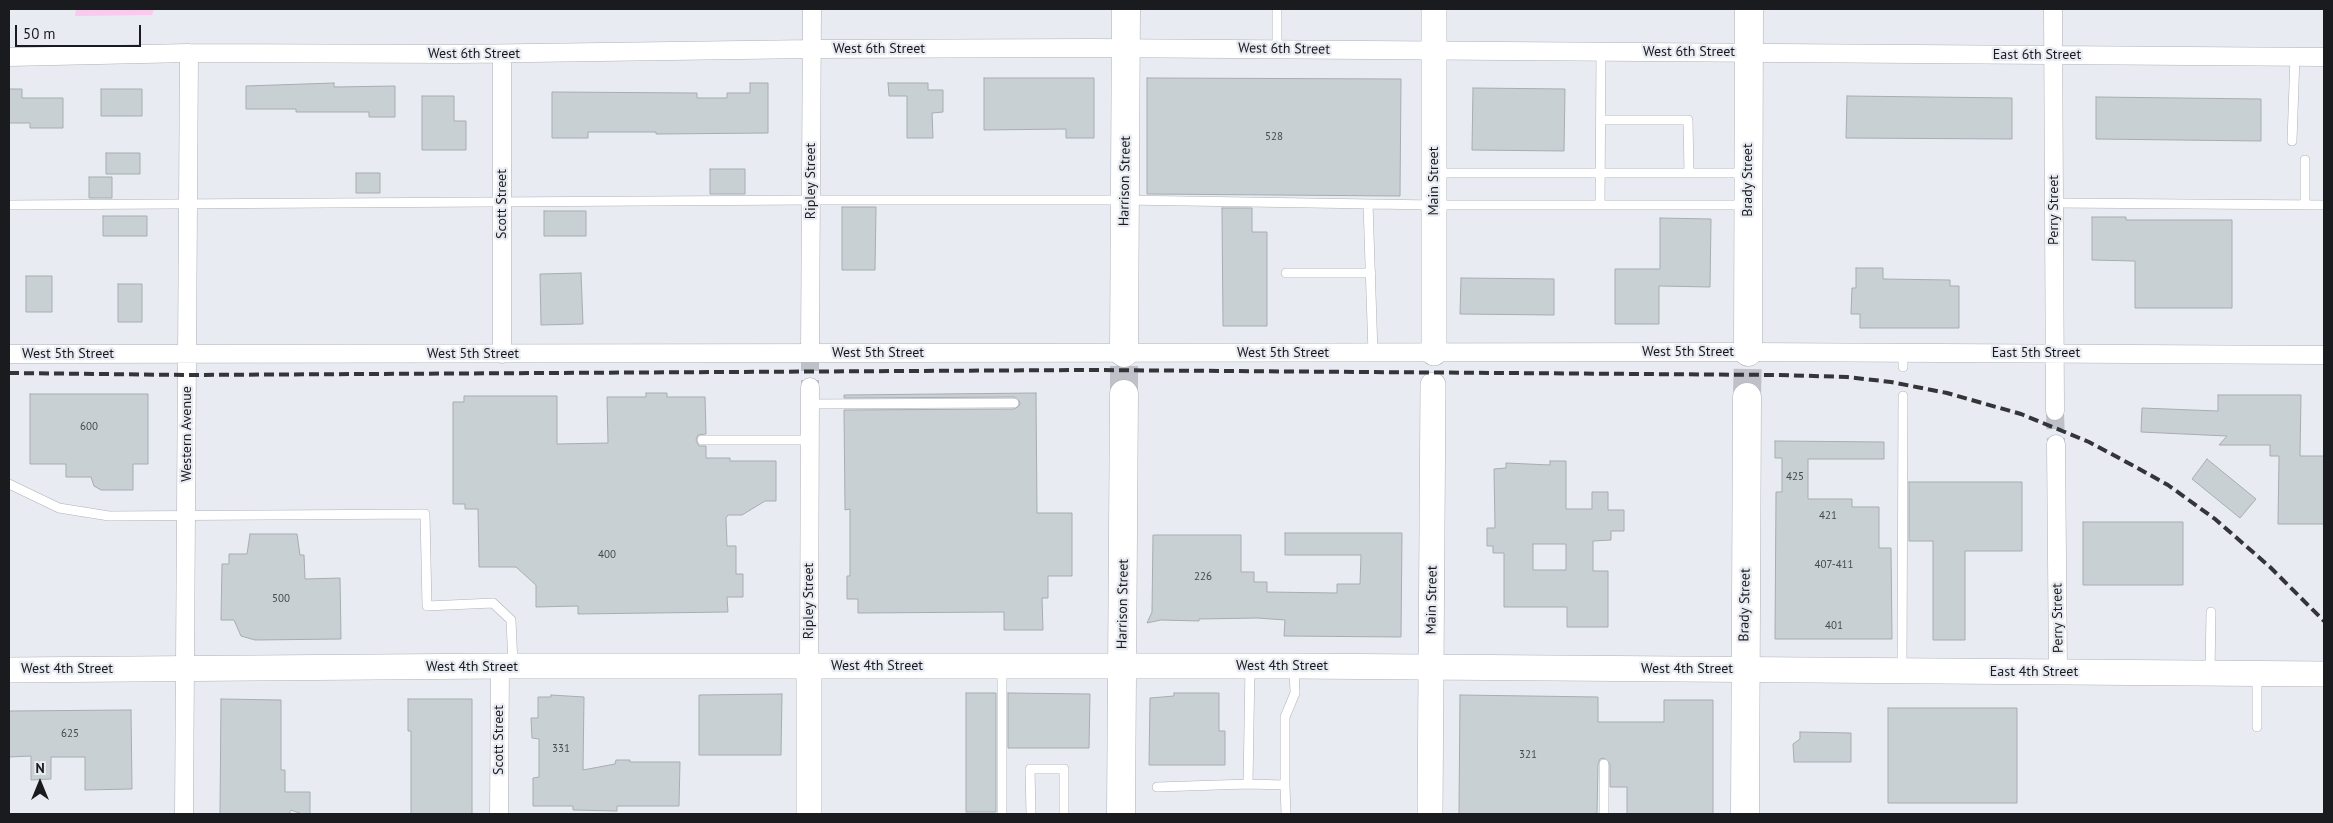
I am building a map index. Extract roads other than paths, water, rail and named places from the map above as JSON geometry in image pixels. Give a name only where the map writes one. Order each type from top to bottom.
[{"type":"highway","name":"Harrison Street","points":[[1124,353],[1126,9]]},
{"type":"highway","name":"Brady Street","points":[[1748,352],[1749,9]]},
{"type":"highway","name":"Harrison Street","points":[[1121,814],[1124,394]]},
{"type":"highway","name":"Brady Street","points":[[1745,814],[1747,397]]},
{"type":"main road","name":"Main Street","points":[[1434,9],[1434,353]]},
{"type":"main road","name":"Main Street","points":[[1430,814],[1434,385]]},
{"type":"main road","name":"West 4th Street","points":[[9,670],[506,666],[1294,666],[1745,669]]},
{"type":"main road","name":"Ripley Street","points":[[809,666],[809,814]]},
{"type":"main road","name":"East 4th Street","points":[[1745,669],[2324,674]]},
{"type":"street","name":"Ripley Street","points":[[810,353],[812,9]]},
{"type":"street","name":"Perry Street","points":[[2053,9],[2055,411]]},
{"type":"street","name":"West 6th Street","points":[[9,57],[189,53],[502,54],[812,49],[1126,48],[1749,53]]},
{"type":"street","name":"Western Avenue","points":[[184,814],[189,53]]},
{"type":"street","name":"East 6th Street","points":[[1749,53],[2324,57]]},
{"type":"street","name":"Scott Street","points":[[502,54],[502,354]]},
{"type":"street","name":"West 5th Street","points":[[9,354],[1748,352]]},
{"type":"street","name":"East 5th Street","points":[[1748,352],[1903,360],[2055,353],[2324,355]]},
{"type":"street","name":"Ripley Street","points":[[809,666],[810,396]]},
{"type":"street","name":"Perry Street","points":[[2056,444],[2058,672]]},
{"type":"street","name":"Scott Street","points":[[499,814],[506,666]]},
{"type":"lane","points":[[1277,9],[1277,49]]},
{"type":"lane","points":[[1600,205],[1601,52]]},
{"type":"lane","points":[[2292,141],[2295,56]]},
{"type":"lane","points":[[1600,120],[1688,120],[1690,173]]},
{"type":"lane","points":[[2305,160],[2305,205]]},
{"type":"lane","points":[[1435,173],[1748,173]]},
{"type":"lane","points":[[9,206],[810,200],[1124,200],[1434,205],[1748,205]]},
{"type":"lane","points":[[2054,203],[2324,205]]},
{"type":"lane","points":[[1368,204],[1373,353]]},
{"type":"lane","points":[[1286,273],[1370,273]]},
{"type":"lane","points":[[810,396],[1014,403]]},
{"type":"lane","points":[[1902,670],[1903,396]]},
{"type":"lane","points":[[702,440],[810,440]]},
{"type":"lane","points":[[9,484],[59,508],[109,516],[425,514],[427,606],[493,603],[511,620],[506,666]]},
{"type":"lane","points":[[2210,673],[2211,612]]},
{"type":"lane","points":[[1002,666],[1002,814]]},
{"type":"lane","points":[[1248,784],[1250,666]]},
{"type":"lane","points":[[1286,814],[1285,717],[1296,693],[1294,666]]},
{"type":"lane","points":[[2257,674],[2257,727]]},
{"type":"lane","points":[[1604,764],[1604,814]]},
{"type":"lane","points":[[1031,814],[1030,769],[1064,769],[1064,814]]},
{"type":"lane","points":[[1157,787],[1285,784]]},
{"type":"tunnel","points":[[1747,397],[1748,352]]},
{"type":"tunnel","points":[[810,353],[810,387]]},
{"type":"tunnel","points":[[1124,353],[1124,394]]},
{"type":"tunnel","points":[[2055,411],[2056,444]]},
{"type":"railway","points":[[9,373],[187,375],[1088,370],[1847,377],[1891,382],[1947,393],[2021,414],[2089,442],[2168,485],[2215,519],[2270,567],[2324,621]]}]
